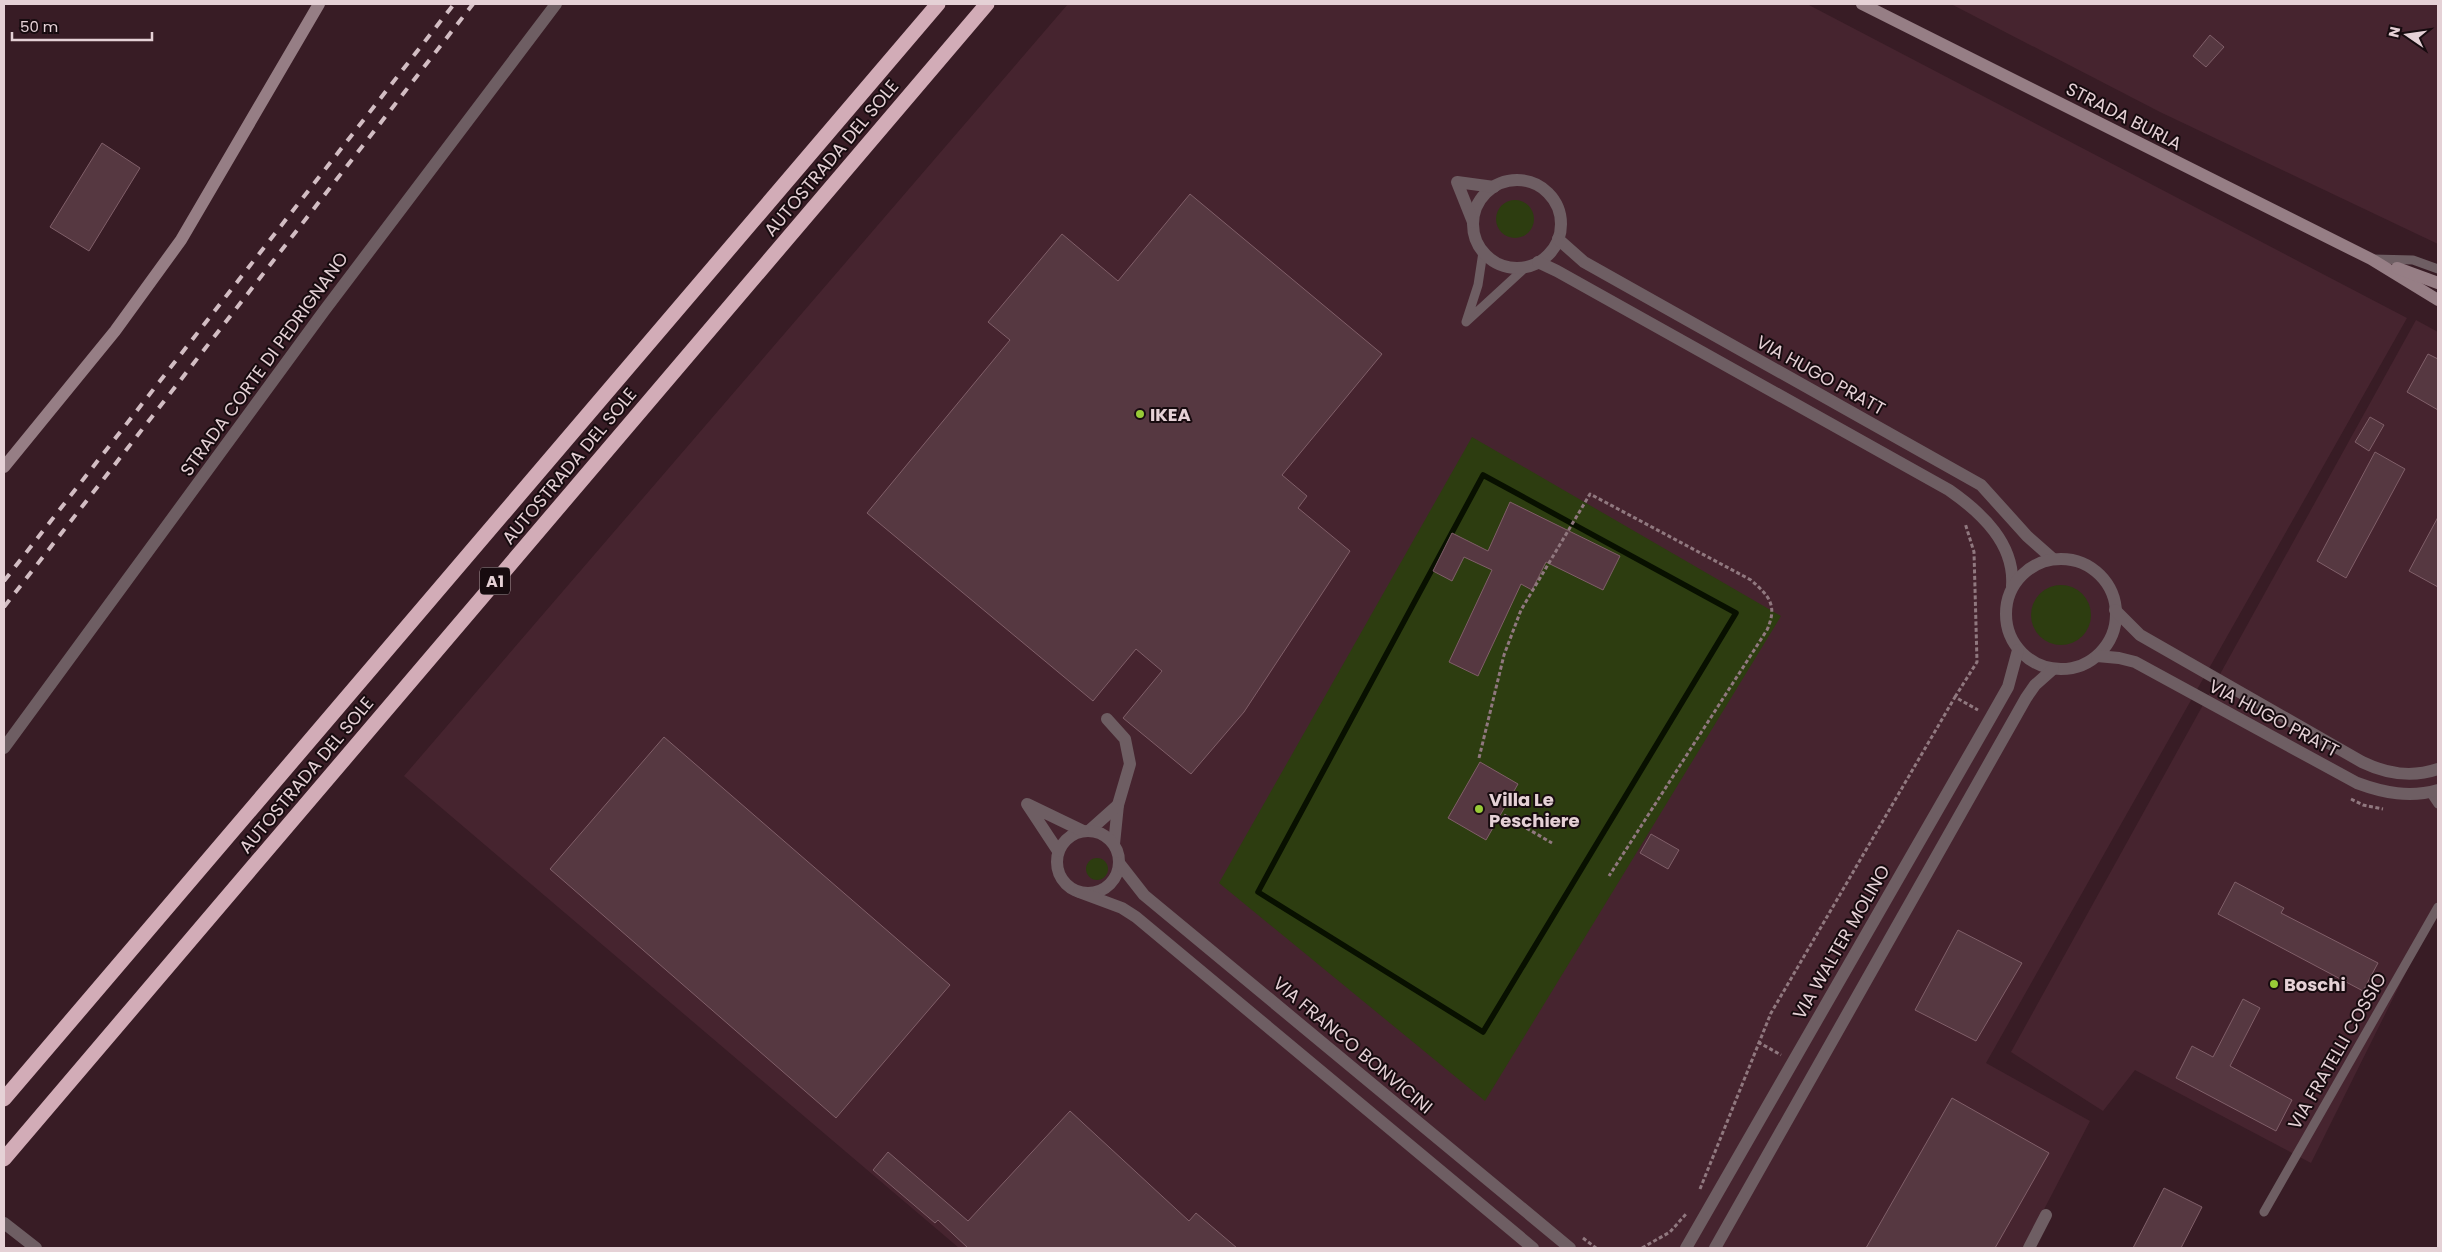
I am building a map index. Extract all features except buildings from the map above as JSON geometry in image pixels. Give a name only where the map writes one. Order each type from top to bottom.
[{"type":"highway","name":"AUTOSTRADA DEL SOLE","points":[[4,1099],[938,4]]},
{"type":"highway","name":"AUTOSTRADA DEL SOLE","points":[[4,1159],[987,4]]},
{"type":"main road","points":[[4,466],[115,331],[181,240],[319,4]]},
{"type":"main road","name":"STRADA BURLA","points":[[1862,4],[2371,259],[2438,300]]},
{"type":"main road","name":"STRADA BURLA","points":[[2371,259],[2438,283]]},
{"type":"street","name":"STRADA CORTE DI PEDRIGNANO","points":[[4,748],[324,311],[556,4]]},
{"type":"street","points":[[1473,222],[1476,208],[1483,196],[1494,187],[1508,181],[1523,180],[1537,185],[1547,192],[1560,214],[1558,239],[1553,248],[1532,264],[1515,268],[1503,266],[1483,252],[1476,238],[1473,222],[1457,182],[1494,187]]},
{"type":"street","name":"VIA HUGO PRATT","points":[[1558,239],[1584,262],[1981,485],[2027,536],[2053,559]]},
{"type":"street","points":[[1532,264],[1557,271],[1949,490],[1968,504],[2003,542],[2010,558],[2013,572],[2012,586],[2006,604],[2006,622],[2012,640],[2018,650],[2032,662],[2053,669],[2073,668],[2097,656],[2107,645],[2114,632],[2116,617],[2114,599],[2106,582],[2094,569],[2077,560],[2053,559],[2040,562],[2024,572],[2012,586]]},
{"type":"street","name":"VIA HUGO PRATT","points":[[2115,610],[2140,635],[2362,762],[2392,774],[2422,774],[2438,769]]},
{"type":"street","name":"VIA WALTER MOLINO","points":[[1686,1248],[2008,687],[2018,650]]},
{"type":"street","name":"VIA HUGO PRATT","points":[[2097,656],[2135,662],[2357,783],[2391,793],[2411,795],[2434,791]]},
{"type":"street","points":[[1715,1248],[2026,698],[2035,686],[2053,669]]},
{"type":"street","points":[[1107,719],[1125,739],[1129,750],[1130,764],[1118,805],[1114,844]]},
{"type":"street","points":[[1058,851],[1027,804],[1086,831],[1100,833],[1114,844]]},
{"type":"street","points":[[1118,805],[1086,831],[1068,838],[1058,851],[1056,862],[1062,881],[1079,892],[1129,912],[1533,1248]]},
{"type":"street","name":"VIA FRANCO BONVICINI","points":[[1114,844],[1118,853],[1119,863],[1144,895],[1570,1248]]},
{"type":"street","points":[[1079,892],[1089,894],[1107,887],[1117,873],[1119,863]]},
{"type":"street","points":[[2029,1248],[2046,1215]]},
{"type":"street","points":[[4,1223],[36,1248]]},
{"type":"lane","points":[[1483,252],[1478,285],[1466,322],[1532,264]]},
{"type":"lane","points":[[2371,259],[2413,260],[2438,269]]},
{"type":"lane","points":[[2434,791],[2438,804]]},
{"type":"lane","name":"VIA FRATELLI COSSIO","points":[[2264,1212],[2438,907]]},
{"type":"path","points":[[1479,758],[1504,655],[1521,610],[1590,494],[1751,580],[1766,594],[1772,606],[1771,621],[1767,630],[1609,876]]},
{"type":"path","points":[[1698,1192],[1771,1013],[1977,662],[1978,642],[1974,552],[1966,524],[1960,518]]},
{"type":"path","points":[[1955,697],[1991,717]]},
{"type":"path","points":[[1504,815],[1552,843]]},
{"type":"path","points":[[1642,1248],[1670,1232],[1682,1220],[1690,1206]]},
{"type":"shaded area","points":[[1068,4],[1807,4],[2407,318],[1986,1063],[2090,1121],[2024,1248],[959,1248],[404,776]]},
{"type":"shaded area","points":[[1951,4],[2438,4],[2438,244],[2160,112]]},
{"type":"shaded area","points":[[2416,320],[2438,332],[2438,908],[2311,1163],[2135,1070],[2103,1111],[2011,1052]]},
{"type":"green space","points":[[1515,200],[1528,206],[1534,219],[1528,232],[1515,238],[1502,232],[1496,219],[1502,206]]},
{"type":"green space","points":[[1472,437],[1781,616],[1485,1101],[1219,883]]},
{"type":"green space","points":[[2055,585],[2067,585],[2078,590],[2086,598],[2091,609],[2089,627],[2078,640],[2067,645],[2055,645],[2044,640],[2036,632],[2031,621],[2031,609],[2036,598],[2044,590]]},
{"type":"green space","points":[[1097,858],[1107,865],[1108,869],[1101,879],[1097,880],[1087,873],[1086,869],[1093,859]]},
{"type":"waterway","points":[[1483,475],[1736,613],[1483,1032],[1258,892],[1483,475]]},
{"type":"railway","points":[[4,581],[454,4]]},
{"type":"railway","points":[[4,607],[473,4]]},
{"type":"place","name":"IKEA","points":[[1140,414]]},
{"type":"place","name":"Villa Le Peschiere","points":[[1479,809]]},
{"type":"place","name":"Boschi","points":[[2274,984]]}]
